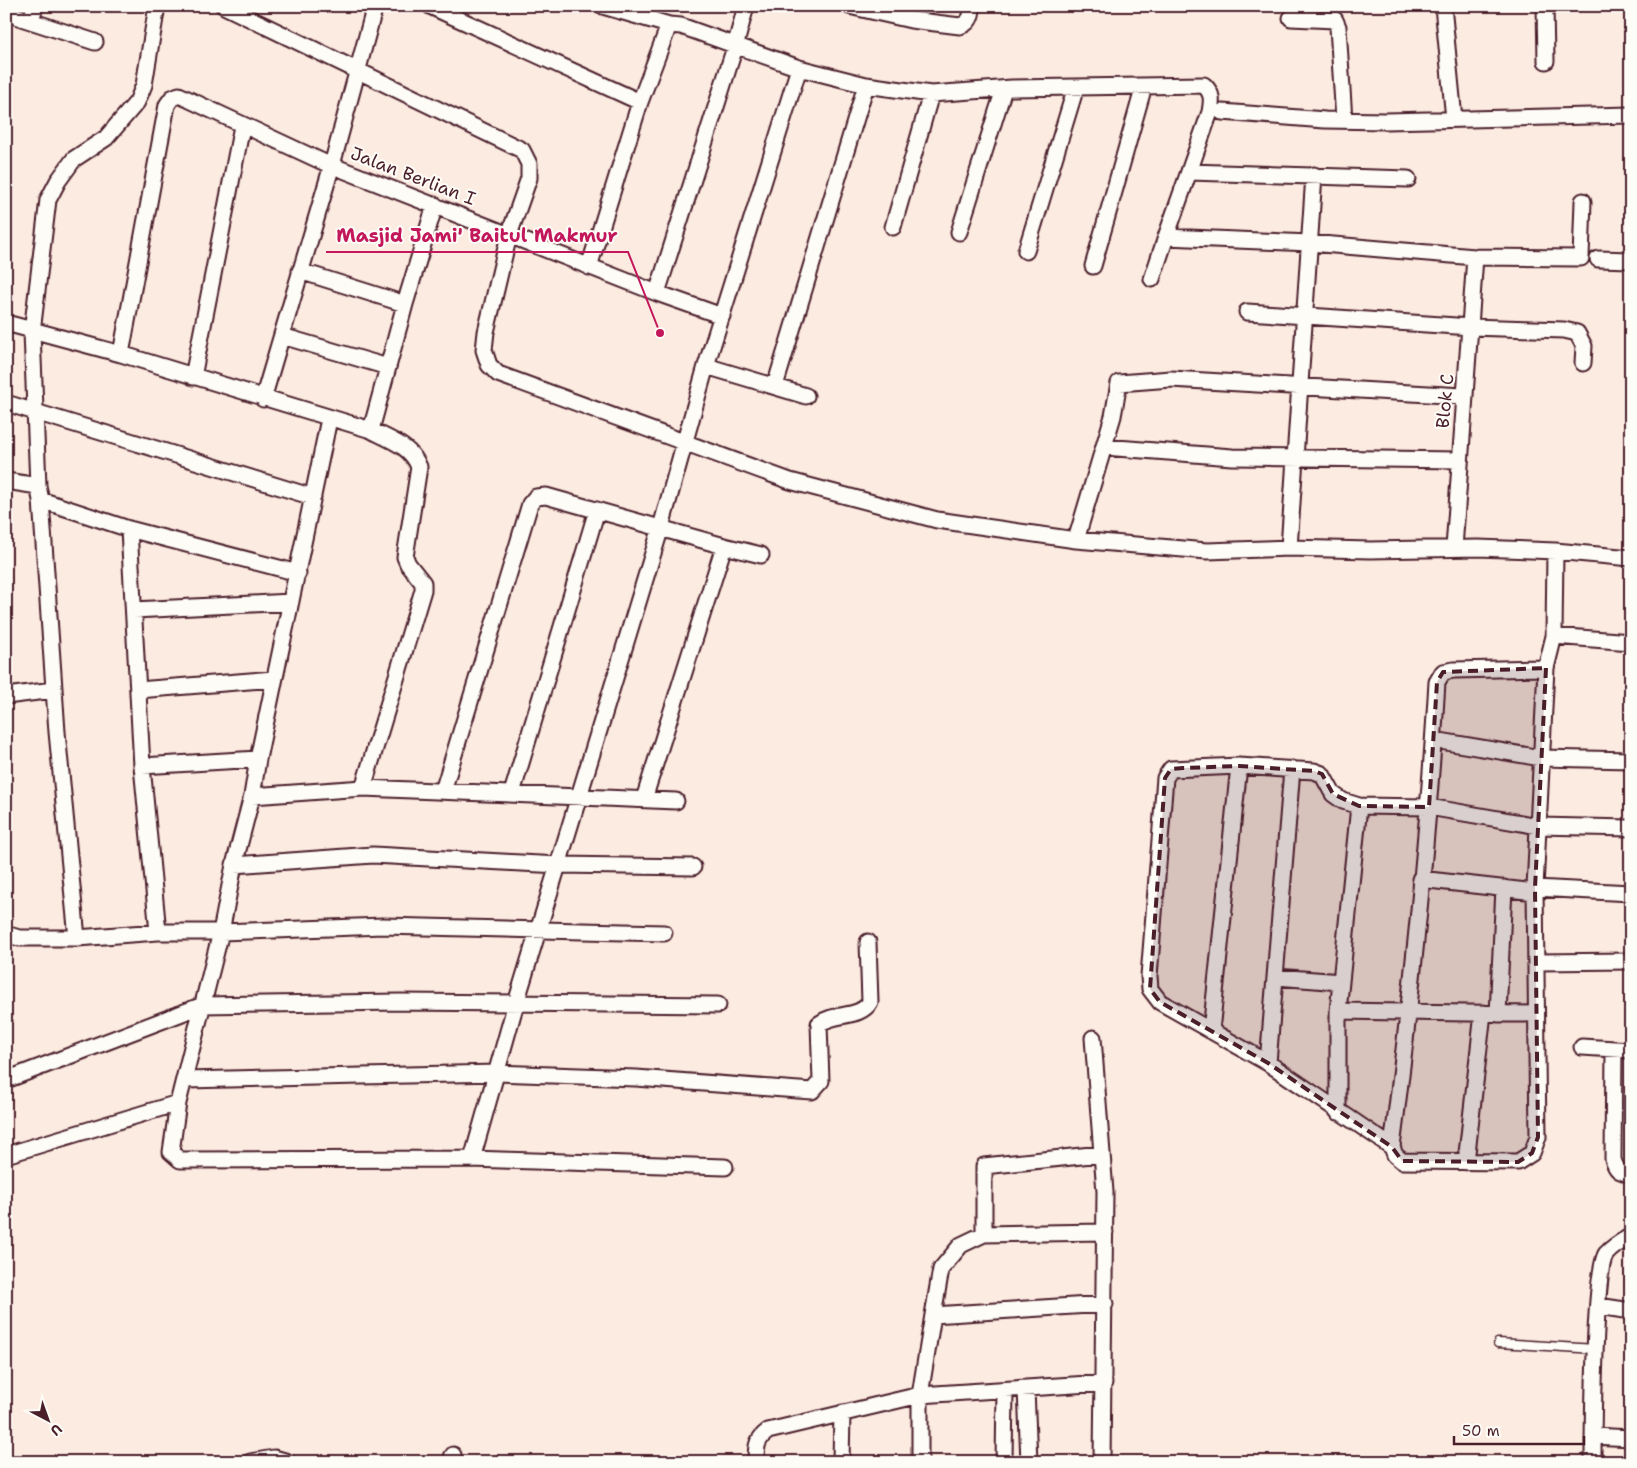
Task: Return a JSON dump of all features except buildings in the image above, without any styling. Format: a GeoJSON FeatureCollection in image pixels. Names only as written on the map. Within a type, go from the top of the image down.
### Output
{"type":"FeatureCollection","features":[{"type":"Feature","properties":{"kind":"street"},"geometry":{"type":"LineString","coordinates":[[77,938],[54,690],[39,493],[32,332],[48,200],[58,181],[74,159],[106,138],[137,102],[144,85],[157,6]]}},
{"type":"Feature","properties":{"kind":"street"},"geometry":{"type":"LineString","coordinates":[[224,6],[522,150],[529,164],[529,178],[509,234],[486,332],[484,350],[489,366],[498,374],[790,481],[937,520],[1076,540],[1208,551],[1289,548],[1370,550],[1454,548],[1556,551],[1631,558]]}},
{"type":"Feature","properties":{"kind":"street"},"geometry":{"type":"LineString","coordinates":[[263,399],[332,165],[375,6]]}},
{"type":"Feature","properties":{"kind":"street"},"geometry":{"type":"LineString","coordinates":[[430,6],[640,102]]}},
{"type":"Feature","properties":{"kind":"street"},"geometry":{"type":"LineString","coordinates":[[603,6],[669,25],[681,26],[799,68],[866,85],[931,94],[1004,89],[1204,85],[1210,90],[1212,98],[1210,112],[1152,279]]}},
{"type":"Feature","properties":{"kind":"street"},"geometry":{"type":"LineString","coordinates":[[656,293],[736,47],[746,6]]}},
{"type":"Feature","properties":{"kind":"street"},"geometry":{"type":"LineString","coordinates":[[849,6],[911,13],[960,26],[969,21],[972,16],[972,6]]}},
{"type":"Feature","properties":{"kind":"street"},"geometry":{"type":"LineString","coordinates":[[1444,6],[1454,119]]}},
{"type":"Feature","properties":{"kind":"street"},"geometry":{"type":"LineString","coordinates":[[1545,6],[1546,61]]}},
{"type":"Feature","properties":{"kind":"street"},"geometry":{"type":"LineString","coordinates":[[6,13],[33,14],[95,42]]}},
{"type":"Feature","properties":{"kind":"street"},"geometry":{"type":"LineString","coordinates":[[1291,18],[1335,20],[1338,27],[1344,120]]}},
{"type":"Feature","properties":{"kind":"street"},"geometry":{"type":"LineString","coordinates":[[589,267],[640,102],[669,25]]}},
{"type":"Feature","properties":{"kind":"street"},"geometry":{"type":"LineString","coordinates":[[472,1159],[498,1073],[516,1003],[661,527],[706,366],[799,68]]}},
{"type":"Feature","properties":{"kind":"street"},"geometry":{"type":"LineString","coordinates":[[775,386],[866,85]]}},
{"type":"Feature","properties":{"kind":"street"},"geometry":{"type":"LineString","coordinates":[[1093,266],[1144,86]]}},
{"type":"Feature","properties":{"kind":"street"},"geometry":{"type":"LineString","coordinates":[[1026,251],[1076,87]]}},
{"type":"Feature","properties":{"kind":"street"},"geometry":{"type":"LineString","coordinates":[[959,232],[1004,89]]}},
{"type":"Feature","properties":{"kind":"street"},"geometry":{"type":"LineString","coordinates":[[893,227],[931,94]]}},
{"type":"Feature","properties":{"kind":"street","name":"Jalan Berlian I"},"geometry":{"type":"LineString","coordinates":[[121,354],[167,105],[172,98],[179,95],[242,126],[332,165],[656,293],[722,316]]}},
{"type":"Feature","properties":{"kind":"street"},"geometry":{"type":"LineString","coordinates":[[1222,112],[1344,120],[1631,115]]}},
{"type":"Feature","properties":{"kind":"street"},"geometry":{"type":"LineString","coordinates":[[193,377],[242,126]]}},
{"type":"Feature","properties":{"kind":"street"},"geometry":{"type":"LineString","coordinates":[[1189,172],[1408,179]]}},
{"type":"Feature","properties":{"kind":"street"},"geometry":{"type":"LineString","coordinates":[[1289,548],[1314,175]]}},
{"type":"Feature","properties":{"kind":"street"},"geometry":{"type":"LineString","coordinates":[[1166,236],[1310,243],[1475,257],[1581,258],[1583,201]]}},
{"type":"Feature","properties":{"kind":"street"},"geometry":{"type":"LineString","coordinates":[[371,430],[405,304],[435,205]]}},
{"type":"Feature","properties":{"kind":"street","name":"Blok C"},"geometry":{"type":"LineString","coordinates":[[1454,548],[1463,396],[1475,257]]}},
{"type":"Feature","properties":{"kind":"street"},"geometry":{"type":"LineString","coordinates":[[1598,258],[1631,260]]}},
{"type":"Feature","properties":{"kind":"street"},"geometry":{"type":"LineString","coordinates":[[300,271],[405,304]]}},
{"type":"Feature","properties":{"kind":"street"},"geometry":{"type":"LineString","coordinates":[[1247,312],[1470,327],[1564,330],[1577,333],[1584,346],[1583,363]]}},
{"type":"Feature","properties":{"kind":"street"},"geometry":{"type":"LineString","coordinates":[[6,323],[32,332],[121,354],[263,399],[371,430],[409,450],[416,458],[419,467],[405,557],[408,564],[423,583],[363,788]]}},
{"type":"Feature","properties":{"kind":"street"},"geometry":{"type":"LineString","coordinates":[[282,336],[388,367]]}},
{"type":"Feature","properties":{"kind":"street"},"geometry":{"type":"LineString","coordinates":[[706,366],[806,396]]}},
{"type":"Feature","properties":{"kind":"street"},"geometry":{"type":"LineString","coordinates":[[1076,540],[1104,447],[1119,383],[1171,379],[1463,396]]}},
{"type":"Feature","properties":{"kind":"street"},"geometry":{"type":"LineString","coordinates":[[6,403],[35,410],[313,496]]}},
{"type":"Feature","properties":{"kind":"street"},"geometry":{"type":"LineString","coordinates":[[329,419],[298,573],[274,679],[252,796],[234,865],[221,932],[178,1103],[171,1152],[180,1160],[472,1159],[725,1167]]}},
{"type":"Feature","properties":{"kind":"street"},"geometry":{"type":"LineString","coordinates":[[1104,447],[1232,458],[1460,460]]}},
{"type":"Feature","properties":{"kind":"street"},"geometry":{"type":"LineString","coordinates":[[6,481],[129,529],[298,573]]}},
{"type":"Feature","properties":{"kind":"street"},"geometry":{"type":"LineString","coordinates":[[443,791],[530,504],[536,497],[546,496],[761,555]]}},
{"type":"Feature","properties":{"kind":"street"},"geometry":{"type":"LineString","coordinates":[[512,793],[597,510]]}},
{"type":"Feature","properties":{"kind":"street"},"geometry":{"type":"LineString","coordinates":[[129,529],[142,766],[158,932]]}},
{"type":"Feature","properties":{"kind":"street"},"geometry":{"type":"LineString","coordinates":[[644,799],[724,546]]}},
{"type":"Feature","properties":{"kind":"street"},"geometry":{"type":"LineString","coordinates":[[1546,668],[1454,670],[1444,672],[1437,682],[1429,807],[1420,879],[1409,1012],[1392,1147],[1395,1155],[1402,1162],[1518,1162],[1532,1153],[1538,1137],[1535,890],[1546,668],[1554,636],[1556,551]]}},
{"type":"Feature","properties":{"kind":"street"},"geometry":{"type":"LineString","coordinates":[[134,610],[291,602]]}},
{"type":"Feature","properties":{"kind":"street"},"geometry":{"type":"LineString","coordinates":[[1554,636],[1631,642]]}},
{"type":"Feature","properties":{"kind":"street"},"geometry":{"type":"LineString","coordinates":[[138,690],[274,679]]}},
{"type":"Feature","properties":{"kind":"street"},"geometry":{"type":"LineString","coordinates":[[6,696],[54,690]]}},
{"type":"Feature","properties":{"kind":"street"},"geometry":{"type":"LineString","coordinates":[[1434,740],[1541,758],[1631,760]]}},
{"type":"Feature","properties":{"kind":"street"},"geometry":{"type":"LineString","coordinates":[[142,766],[258,759]]}},
{"type":"Feature","properties":{"kind":"street"},"geometry":{"type":"LineString","coordinates":[[1392,1147],[1268,1063],[1160,1002],[1150,989],[1149,976],[1165,778],[1171,769],[1239,766],[1314,771],[1322,774],[1333,794],[1343,801],[1359,806],[1429,807],[1538,826],[1631,828]]}},
{"type":"Feature","properties":{"kind":"street"},"geometry":{"type":"LineString","coordinates":[[1211,1031],[1239,766]]}},
{"type":"Feature","properties":{"kind":"street"},"geometry":{"type":"LineString","coordinates":[[1268,1063],[1292,769]]}},
{"type":"Feature","properties":{"kind":"street"},"geometry":{"type":"LineString","coordinates":[[252,796],[363,788],[676,801]]}},
{"type":"Feature","properties":{"kind":"street"},"geometry":{"type":"LineString","coordinates":[[1338,1112],[1338,1011],[1359,806]]}},
{"type":"Feature","properties":{"kind":"street"},"geometry":{"type":"LineString","coordinates":[[234,865],[372,855],[559,865],[692,867]]}},
{"type":"Feature","properties":{"kind":"street"},"geometry":{"type":"LineString","coordinates":[[1420,879],[1504,888],[1631,893]]}},
{"type":"Feature","properties":{"kind":"street"},"geometry":{"type":"LineString","coordinates":[[1498,1014],[1504,888]]}},
{"type":"Feature","properties":{"kind":"street"},"geometry":{"type":"LineString","coordinates":[[6,934],[19,938],[77,938],[158,932],[221,932],[383,926],[539,932],[664,933]]}},
{"type":"Feature","properties":{"kind":"street"},"geometry":{"type":"LineString","coordinates":[[185,1080],[498,1073],[636,1078],[812,1090],[821,1081],[819,1024],[826,1019],[859,1012],[866,1008],[870,1002],[868,942]]}},
{"type":"Feature","properties":{"kind":"street"},"geometry":{"type":"LineString","coordinates":[[1537,962],[1631,961]]}},
{"type":"Feature","properties":{"kind":"street"},"geometry":{"type":"LineString","coordinates":[[1276,977],[1341,982]]}},
{"type":"Feature","properties":{"kind":"street"},"geometry":{"type":"LineString","coordinates":[[6,1080],[203,1005],[400,1002],[718,1005]]}},
{"type":"Feature","properties":{"kind":"street"},"geometry":{"type":"LineString","coordinates":[[1338,1011],[1536,1014]]}},
{"type":"Feature","properties":{"kind":"street"},"geometry":{"type":"LineString","coordinates":[[1466,1162],[1483,1013]]}},
{"type":"Feature","properties":{"kind":"street"},"geometry":{"type":"LineString","coordinates":[[1093,1038],[1105,1232],[1102,1462]]}},
{"type":"Feature","properties":{"kind":"street"},"geometry":{"type":"LineString","coordinates":[[1582,1047],[1631,1050]]}},
{"type":"Feature","properties":{"kind":"street"},"geometry":{"type":"LineString","coordinates":[[1614,1050],[1613,1159],[1615,1168],[1621,1173],[1631,1174]]}},
{"type":"Feature","properties":{"kind":"street"},"geometry":{"type":"LineString","coordinates":[[6,1155],[178,1103]]}},
{"type":"Feature","properties":{"kind":"street"},"geometry":{"type":"LineString","coordinates":[[984,1234],[984,1166],[1101,1154]]}},
{"type":"Feature","properties":{"kind":"street"},"geometry":{"type":"LineString","coordinates":[[920,1462],[920,1394],[941,1269],[961,1245],[984,1234],[1105,1232]]}},
{"type":"Feature","properties":{"kind":"street"},"geometry":{"type":"LineString","coordinates":[[1593,1462],[1596,1349],[1601,1271],[1606,1255],[1619,1243],[1631,1236]]}},
{"type":"Feature","properties":{"kind":"street"},"geometry":{"type":"LineString","coordinates":[[933,1315],[1105,1304]]}},
{"type":"Feature","properties":{"kind":"street"},"geometry":{"type":"LineString","coordinates":[[1598,1306],[1631,1311]]}},
{"type":"Feature","properties":{"kind":"street"},"geometry":{"type":"LineString","coordinates":[[756,1462],[756,1445],[768,1431],[920,1394],[1104,1383]]}},
{"type":"Feature","properties":{"kind":"street"},"geometry":{"type":"LineString","coordinates":[[1026,1388],[1029,1462]]}},
{"type":"Feature","properties":{"kind":"street"},"geometry":{"type":"LineString","coordinates":[[1004,1462],[1005,1390]]}},
{"type":"Feature","properties":{"kind":"street"},"geometry":{"type":"LineString","coordinates":[[841,1462],[842,1413]]}},
{"type":"Feature","properties":{"kind":"street"},"geometry":{"type":"LineString","coordinates":[[1593,1436],[1631,1438]]}},
{"type":"Feature","properties":{"kind":"street"},"geometry":{"type":"LineString","coordinates":[[250,1462],[274,1458],[288,1462]]}},
{"type":"Feature","properties":{"kind":"lane"},"geometry":{"type":"LineString","coordinates":[[1498,1343],[1596,1349]]}},
{"type":"Feature","properties":{"kind":"highlighted area"},"geometry":{"type":"Polygon","coordinates":[[[1546,668],[1535,888],[1538,1137],[1532,1153],[1518,1162],[1402,1161],[1392,1147],[1268,1063],[1160,1002],[1150,989],[1165,778],[1171,769],[1183,768],[1239,766],[1314,771],[1322,774],[1333,794],[1359,806],[1429,807],[1437,682],[1443,672],[1546,668]]]}},
{"type":"Feature","properties":{"kind":"place","name":"Masjid Jami' Baitul Makmur"},"geometry":{"type":"Point","coordinates":[660,333]}}]}
